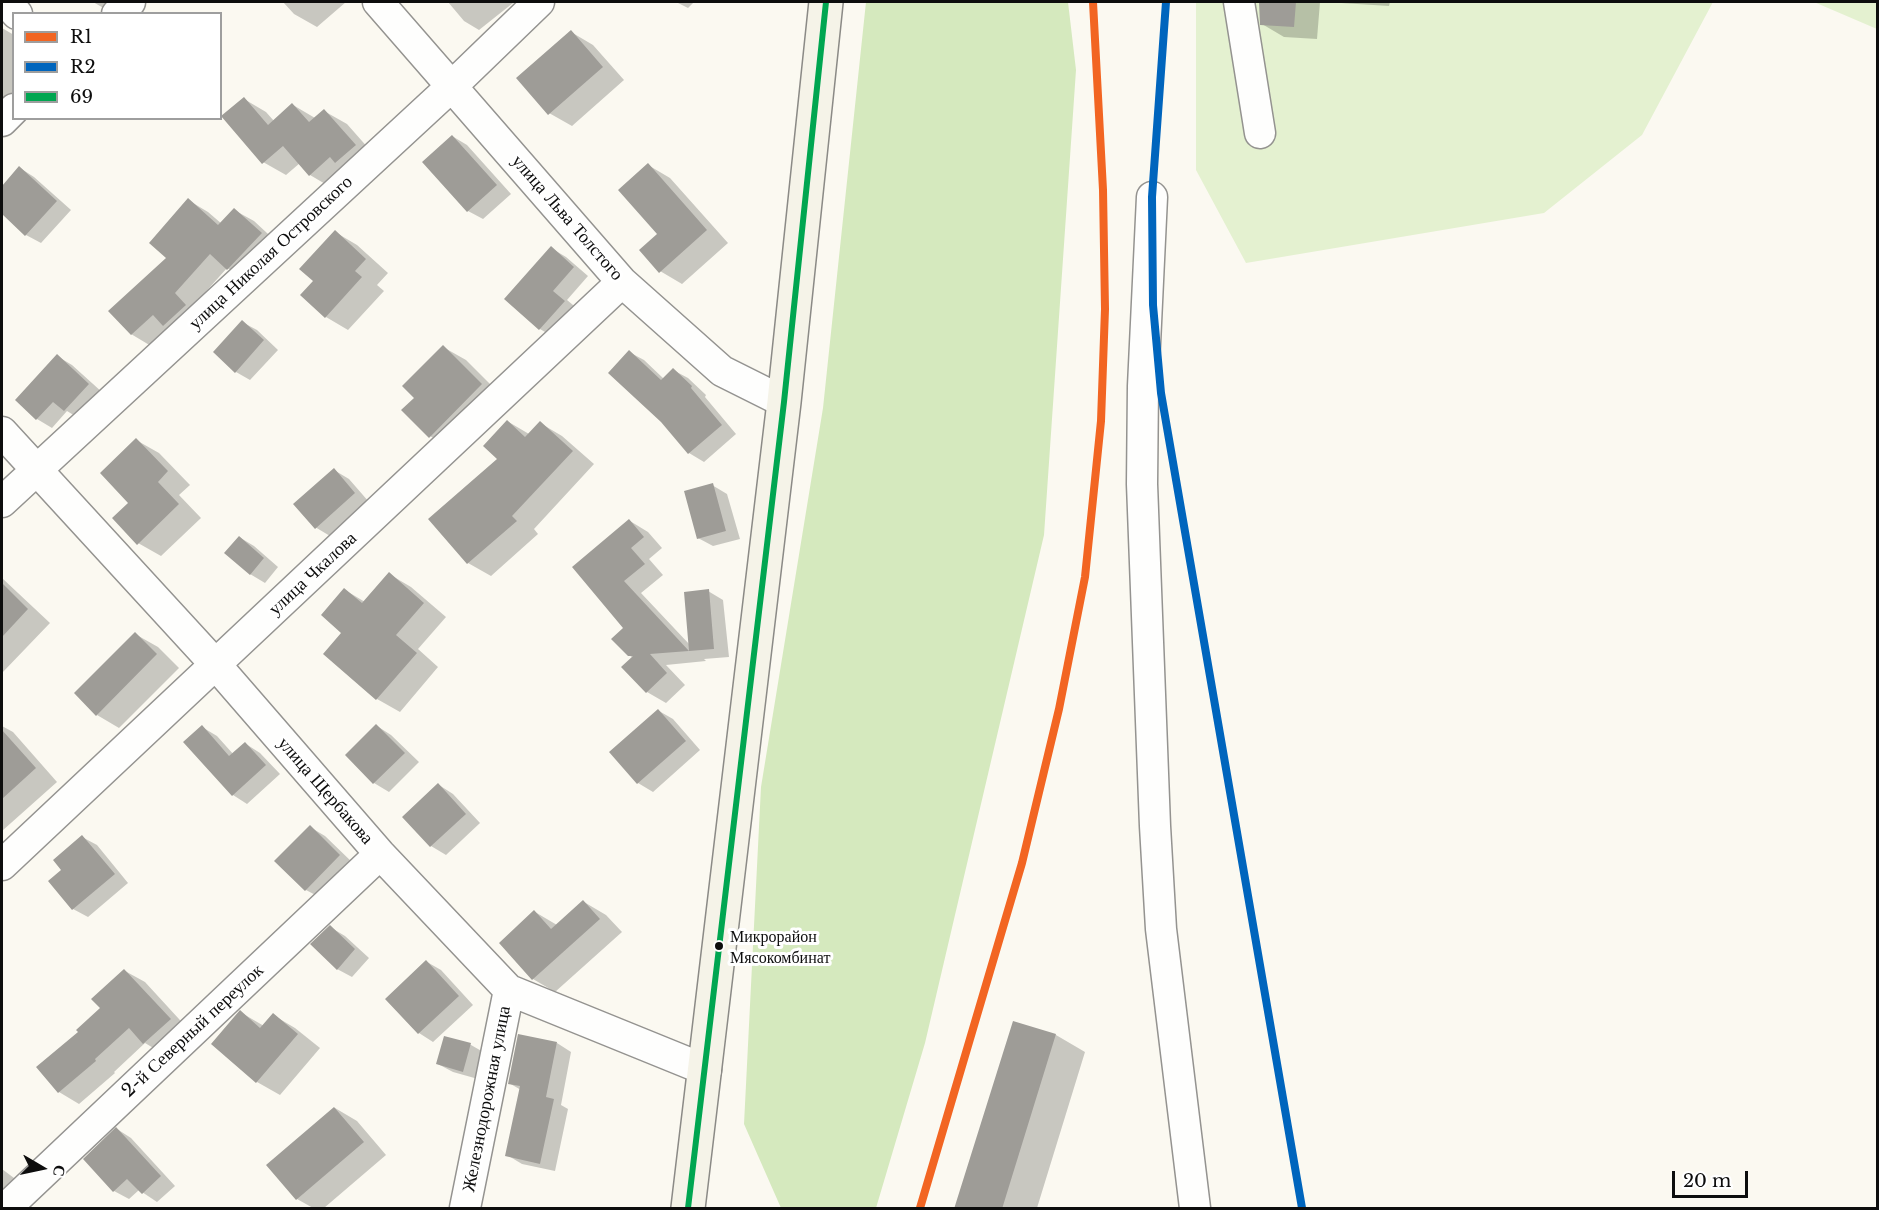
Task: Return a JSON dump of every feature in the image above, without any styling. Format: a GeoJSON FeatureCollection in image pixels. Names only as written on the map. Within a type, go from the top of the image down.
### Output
{"type":"FeatureCollection","features":[{"type":"Feature","properties":{"kind":"main road"},"geometry":{"type":"LineString","coordinates":[[688,1209],[784,402],[826,2]]}},
{"type":"Feature","properties":{"kind":"street","name":"улица Льва Толстого"},"geometry":{"type":"LineString","coordinates":[[378,2],[622,282],[722,371],[784,402]]}},
{"type":"Feature","properties":{"kind":"street","name":"улица Николая Островского"},"geometry":{"type":"LineString","coordinates":[[2,502],[452,86],[538,2]]}},
{"type":"Feature","properties":{"kind":"street"},"geometry":{"type":"LineString","coordinates":[[1239,2],[1260,133]]}},
{"type":"Feature","properties":{"kind":"street"},"geometry":{"type":"LineString","coordinates":[[1152,197],[1142,484],[1155,826],[1161,929],[1195,1209]]}},
{"type":"Feature","properties":{"kind":"street","name":"улица Чкалова"},"geometry":{"type":"LineString","coordinates":[[2,865],[622,282]]}},
{"type":"Feature","properties":{"kind":"street","name":"улица Щербакова"},"geometry":{"type":"LineString","coordinates":[[2,432],[216,665],[380,854],[508,990],[706,1070]]}},
{"type":"Feature","properties":{"kind":"street","name":"2-й Северный переулок"},"geometry":{"type":"LineString","coordinates":[[6,1209],[380,854]]}},
{"type":"Feature","properties":{"kind":"street","name":"Железнодорожная улица"},"geometry":{"type":"LineString","coordinates":[[465,1209],[508,990]]}},
{"type":"Feature","properties":{"kind":"green space"},"geometry":{"type":"Polygon","coordinates":[[[866,2],[1068,2],[1076,70],[1044,535],[925,1043],[876,1208],[781,1208],[744,1124],[761,787],[823,408],[866,2]]]}},
{"type":"Feature","properties":{"kind":"green space"},"geometry":{"type":"Polygon","coordinates":[[[1196,2],[1713,2],[1642,135],[1544,213],[1246,263],[1196,170],[1196,2]]]}},
{"type":"Feature","properties":{"kind":"green space"},"geometry":{"type":"Polygon","coordinates":[[[1814,2],[1877,2],[1877,29],[1814,2]]]}},
{"type":"Feature","properties":{"kind":"building"},"geometry":{"type":"Polygon","coordinates":[[[1259,2],[1296,2],[1294,27],[1260,25],[1259,2]]]}},
{"type":"Feature","properties":{"kind":"building"},"geometry":{"type":"Polygon","coordinates":[[[571,30],[603,67],[548,115],[516,78],[571,30]]]}},
{"type":"Feature","properties":{"kind":"building"},"geometry":{"type":"Polygon","coordinates":[[[244,97],[268,125],[292,103],[309,122],[324,109],[356,145],[335,163],[330,157],[309,176],[283,146],[262,164],[222,115],[244,97]]]}},
{"type":"Feature","properties":{"kind":"building"},"geometry":{"type":"Polygon","coordinates":[[[452,135],[497,185],[467,212],[422,162],[452,135]]]}},
{"type":"Feature","properties":{"kind":"building"},"geometry":{"type":"Polygon","coordinates":[[[648,163],[707,230],[659,273],[639,250],[657,234],[618,190],[648,163]]]}},
{"type":"Feature","properties":{"kind":"building"},"geometry":{"type":"Polygon","coordinates":[[[19,166],[57,201],[25,236],[2,214],[2,186],[19,166]]]}},
{"type":"Feature","properties":{"kind":"building"},"geometry":{"type":"Polygon","coordinates":[[[188,198],[218,225],[234,208],[262,233],[227,270],[210,254],[175,293],[186,305],[163,326],[153,315],[131,335],[108,311],[166,258],[149,243],[188,198]]]}},
{"type":"Feature","properties":{"kind":"building"},"geometry":{"type":"Polygon","coordinates":[[[335,230],[366,259],[355,271],[362,277],[325,318],[300,295],[313,281],[299,269],[335,230]]]}},
{"type":"Feature","properties":{"kind":"building"},"geometry":{"type":"Polygon","coordinates":[[[551,246],[574,267],[553,291],[565,301],[539,330],[504,299],[551,246]]]}},
{"type":"Feature","properties":{"kind":"building"},"geometry":{"type":"Polygon","coordinates":[[[242,320],[264,340],[235,373],[213,352],[242,320]]]}},
{"type":"Feature","properties":{"kind":"building"},"geometry":{"type":"Polygon","coordinates":[[[443,345],[482,384],[429,438],[401,410],[414,398],[402,386],[443,345]]]}},
{"type":"Feature","properties":{"kind":"building"},"geometry":{"type":"Polygon","coordinates":[[[629,350],[661,380],[673,368],[692,386],[691,388],[722,425],[688,454],[661,422],[608,373],[629,350]]]}},
{"type":"Feature","properties":{"kind":"building"},"geometry":{"type":"Polygon","coordinates":[[[57,354],[89,384],[64,411],[53,402],[36,420],[15,400],[57,354]]]}},
{"type":"Feature","properties":{"kind":"building"},"geometry":{"type":"Polygon","coordinates":[[[507,420],[525,437],[540,421],[573,451],[512,516],[517,521],[467,564],[428,519],[497,459],[483,446],[507,420]]]}},
{"type":"Feature","properties":{"kind":"building"},"geometry":{"type":"Polygon","coordinates":[[[136,438],[168,471],[158,482],[179,504],[137,545],[112,518],[128,503],[100,473],[136,438]]]}},
{"type":"Feature","properties":{"kind":"building"},"geometry":{"type":"Polygon","coordinates":[[[334,468],[355,493],[315,529],[293,504],[334,468]]]}},
{"type":"Feature","properties":{"kind":"building"},"geometry":{"type":"Polygon","coordinates":[[[713,483],[726,531],[697,539],[684,491],[713,483]]]}},
{"type":"Feature","properties":{"kind":"building"},"geometry":{"type":"Polygon","coordinates":[[[629,519],[644,537],[631,548],[645,564],[624,581],[689,651],[650,654],[667,673],[646,693],[621,667],[633,656],[628,656],[611,639],[623,628],[572,567],[629,519]]]}},
{"type":"Feature","properties":{"kind":"building"},"geometry":{"type":"Polygon","coordinates":[[[239,536],[264,558],[250,575],[224,553],[239,536]]]}},
{"type":"Feature","properties":{"kind":"building"},"geometry":{"type":"Polygon","coordinates":[[[389,572],[424,603],[396,635],[417,653],[376,700],[323,654],[341,633],[321,615],[344,588],[362,603],[389,572]]]}},
{"type":"Feature","properties":{"kind":"building"},"geometry":{"type":"Polygon","coordinates":[[[2,583],[28,609],[2,637],[2,583]]]}},
{"type":"Feature","properties":{"kind":"building"},"geometry":{"type":"Polygon","coordinates":[[[709,589],[714,649],[689,651],[684,592],[709,589]]]}},
{"type":"Feature","properties":{"kind":"building"},"geometry":{"type":"Polygon","coordinates":[[[135,632],[157,654],[96,716],[74,693],[135,632]]]}},
{"type":"Feature","properties":{"kind":"building"},"geometry":{"type":"Polygon","coordinates":[[[658,709],[686,741],[637,784],[609,752],[658,709]]]}},
{"type":"Feature","properties":{"kind":"building"},"geometry":{"type":"Polygon","coordinates":[[[376,724],[405,753],[373,784],[345,755],[376,724]]]}},
{"type":"Feature","properties":{"kind":"building"},"geometry":{"type":"Polygon","coordinates":[[[202,725],[229,756],[245,742],[266,765],[232,796],[183,742],[202,725]]]}},
{"type":"Feature","properties":{"kind":"building"},"geometry":{"type":"Polygon","coordinates":[[[2,730],[36,768],[2,799],[2,730]]]}},
{"type":"Feature","properties":{"kind":"building"},"geometry":{"type":"Polygon","coordinates":[[[438,783],[466,814],[430,847],[402,817],[438,783]]]}},
{"type":"Feature","properties":{"kind":"building"},"geometry":{"type":"Polygon","coordinates":[[[310,825],[340,855],[305,891],[274,861],[310,825]]]}},
{"type":"Feature","properties":{"kind":"building"},"geometry":{"type":"Polygon","coordinates":[[[82,835],[115,874],[72,910],[48,881],[61,870],[53,860],[82,835]]]}},
{"type":"Feature","properties":{"kind":"building"},"geometry":{"type":"Polygon","coordinates":[[[583,900],[600,919],[532,980],[499,943],[534,910],[551,929],[583,900]]]}},
{"type":"Feature","properties":{"kind":"building"},"geometry":{"type":"Polygon","coordinates":[[[330,925],[355,949],[337,970],[310,944],[330,925]]]}},
{"type":"Feature","properties":{"kind":"building"},"geometry":{"type":"Polygon","coordinates":[[[426,960],[459,996],[418,1034],[385,999],[426,960]]]}},
{"type":"Feature","properties":{"kind":"building"},"geometry":{"type":"Polygon","coordinates":[[[124,969],[171,1019],[143,1044],[129,1028],[95,1059],[96,1061],[58,1093],[36,1067],[78,1032],[76,1030],[100,1008],[91,999],[124,969]]]}},
{"type":"Feature","properties":{"kind":"building"},"geometry":{"type":"Polygon","coordinates":[[[240,1010],[260,1028],[273,1013],[298,1034],[256,1083],[211,1044],[240,1010]]]}},
{"type":"Feature","properties":{"kind":"building"},"geometry":{"type":"Polygon","coordinates":[[[1013,1021],[1056,1034],[1002,1209],[954,1209],[1013,1021]]]}},
{"type":"Feature","properties":{"kind":"building"},"geometry":{"type":"Polygon","coordinates":[[[518,1034],[557,1042],[546,1097],[554,1099],[540,1164],[505,1156],[520,1086],[508,1084],[518,1034]]]}},
{"type":"Feature","properties":{"kind":"building"},"geometry":{"type":"Polygon","coordinates":[[[444,1036],[471,1043],[463,1072],[436,1064],[444,1036]]]}},
{"type":"Feature","properties":{"kind":"building"},"geometry":{"type":"Polygon","coordinates":[[[334,1107],[364,1142],[296,1200],[266,1165],[334,1107]]]}},
{"type":"Feature","properties":{"kind":"building"},"geometry":{"type":"Polygon","coordinates":[[[116,1127],[161,1176],[142,1194],[127,1179],[113,1192],[83,1159],[116,1127]]]}},
{"type":"Feature","properties":{"kind":"railway"},"geometry":{"type":"LineString","coordinates":[[1166,2],[1152,197],[1153,305],[1161,393],[1302,1208]]}},
{"type":"Feature","properties":{"kind":"transit line","name":"69"},"geometry":{"type":"LineString","coordinates":[[688,1208],[784,402],[826,2]]}},
{"type":"Feature","properties":{"kind":"transit line","name":"R1"},"geometry":{"type":"LineString","coordinates":[[920,1208],[1022,863],[1059,709],[1085,577],[1101,421],[1105,309],[1103,190],[1093,2]]}},
{"type":"Feature","properties":{"kind":"transit line","name":"R2"},"geometry":{"type":"LineString","coordinates":[[1166,2],[1152,197],[1153,305],[1161,393],[1302,1208]]}},
{"type":"Feature","properties":{"kind":"place","name":"Микрорайон Мясокомбинат"},"geometry":{"type":"Point","coordinates":[719,946]}}]}
